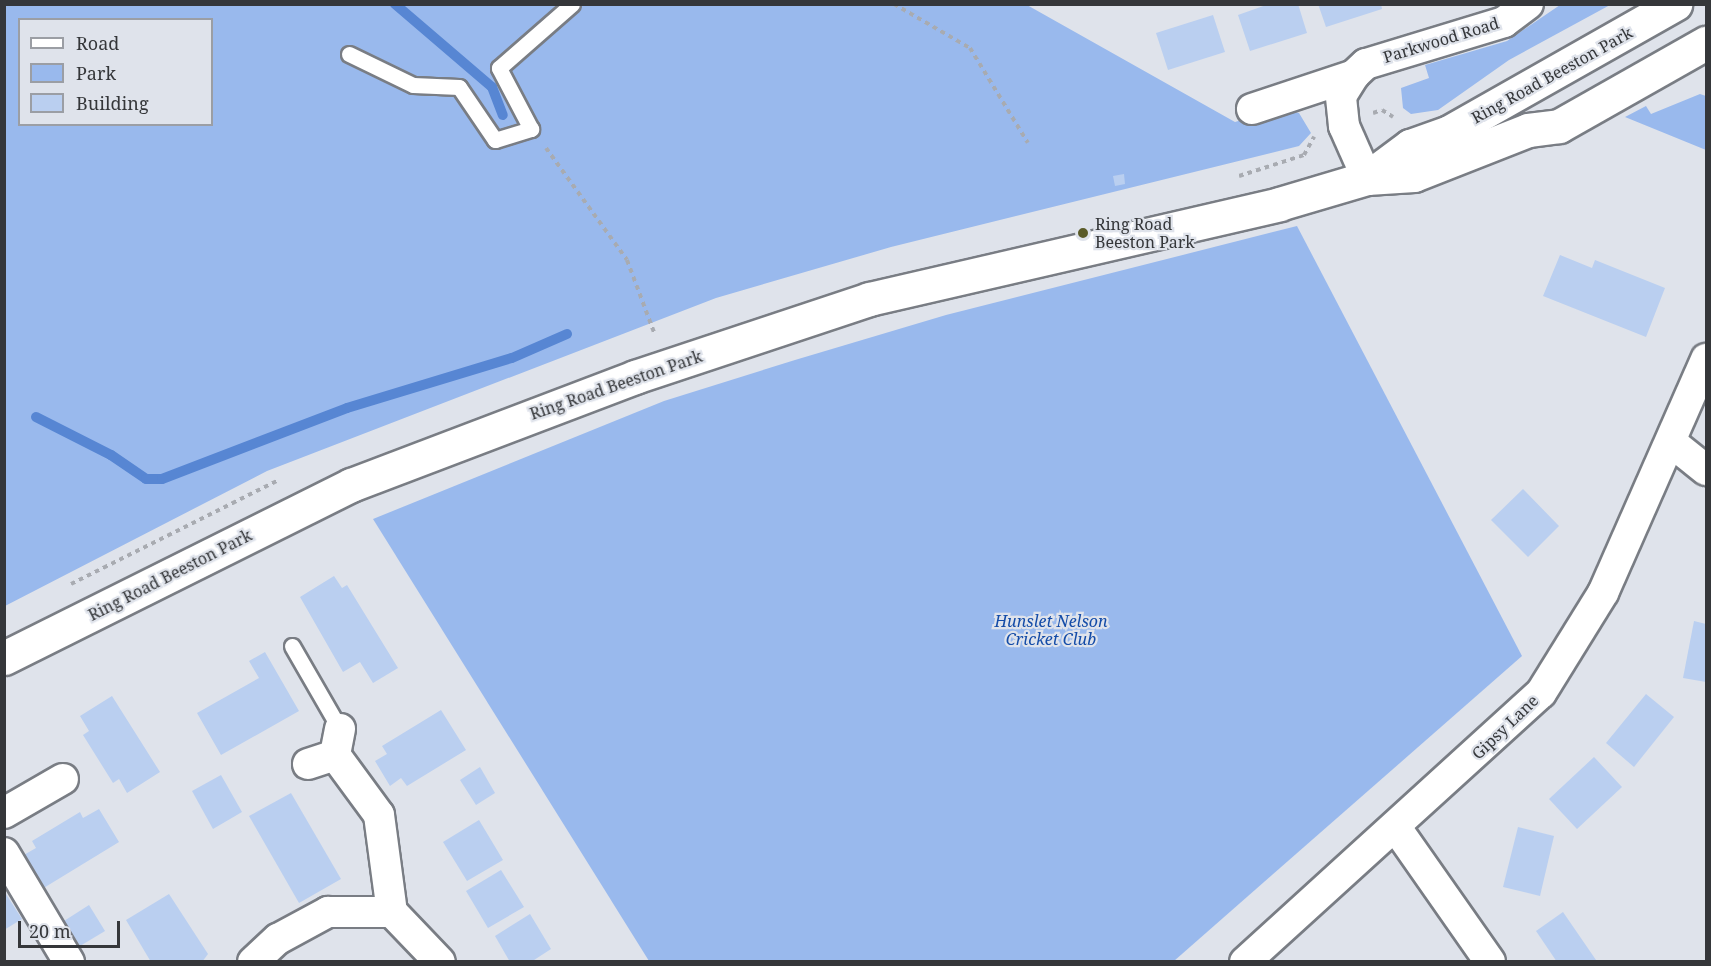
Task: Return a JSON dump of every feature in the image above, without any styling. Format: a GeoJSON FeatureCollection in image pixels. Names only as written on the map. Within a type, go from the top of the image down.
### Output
{"type":"FeatureCollection","features":[{"type":"Feature","properties":{"kind":"street","name":"Parkwood Road"},"geometry":{"type":"LineString","coordinates":[[1252,109],[1354,75],[1366,64],[1504,22],[1528,4]]}},
{"type":"Feature","properties":{"kind":"street","name":"Ring Road Beeston Park"},"geometry":{"type":"LineString","coordinates":[[1367,178],[1410,146],[1449,132],[1675,4]]}},
{"type":"Feature","properties":{"kind":"street","name":"Ring Road Beeston Park"},"geometry":{"type":"LineString","coordinates":[[4,658],[351,484],[666,366],[869,299],[1279,204],[1367,178],[1414,175],[1528,130],[1559,126],[1707,43]]}},
{"type":"Feature","properties":{"kind":"street"},"geometry":{"type":"LineString","coordinates":[[1354,75],[1341,96],[1344,126],[1367,178]]}},
{"type":"Feature","properties":{"kind":"street","name":"Gipsy Lane"},"geometry":{"type":"LineString","coordinates":[[1245,962],[1397,829],[1541,693],[1603,592],[1707,359]]}},
{"type":"Feature","properties":{"kind":"street"},"geometry":{"type":"LineString","coordinates":[[1671,442],[1707,470]]}},
{"type":"Feature","properties":{"kind":"street"},"geometry":{"type":"LineString","coordinates":[[328,750],[380,815],[392,912],[440,962]]}},
{"type":"Feature","properties":{"kind":"street"},"geometry":{"type":"LineString","coordinates":[[4,813],[63,779]]}},
{"type":"Feature","properties":{"kind":"street"},"geometry":{"type":"LineString","coordinates":[[1397,829],[1490,962]]}},
{"type":"Feature","properties":{"kind":"street"},"geometry":{"type":"LineString","coordinates":[[4,853],[69,962]]}},
{"type":"Feature","properties":{"kind":"street"},"geometry":{"type":"LineString","coordinates":[[253,962],[278,939],[328,912],[392,912]]}},
{"type":"Feature","properties":{"kind":"lane"},"geometry":{"type":"LineString","coordinates":[[349,54],[413,85],[459,87],[495,140],[531,129],[499,68],[572,4]]}},
{"type":"Feature","properties":{"kind":"lane"},"geometry":{"type":"LineString","coordinates":[[292,646],[328,750]]}},
{"type":"Feature","properties":{"kind":"path"},"geometry":{"type":"LineString","coordinates":[[894,4],[970,48],[1028,143]]}},
{"type":"Feature","properties":{"kind":"path"},"geometry":{"type":"LineString","coordinates":[[531,129],[627,260],[666,366]]}},
{"type":"Feature","properties":{"kind":"green space"},"geometry":{"type":"Polygon","coordinates":[[[5,5],[1027,5],[1235,122],[1281,108],[1299,113],[1311,133],[1299,146],[891,247],[716,298],[267,471],[5,606],[5,5]]]}},
{"type":"Feature","properties":{"kind":"green space"},"geometry":{"type":"Polygon","coordinates":[[[1560,5],[1610,5],[1509,60],[1438,110],[1411,114],[1403,108],[1401,88],[1429,78],[1425,65],[1507,41],[1560,5]]]}},
{"type":"Feature","properties":{"kind":"green space"},"geometry":{"type":"Polygon","coordinates":[[[1700,94],[1706,96],[1706,150],[1625,117],[1646,106],[1651,114],[1700,94]]]}},
{"type":"Feature","properties":{"kind":"green space","name":"Hunslet Nelson Cricket Club"},"geometry":{"type":"Polygon","coordinates":[[[1297,226],[1522,656],[1174,961],[649,961],[373,519],[664,401],[946,315],[1297,226]]]}},
{"type":"Feature","properties":{"kind":"building"},"geometry":{"type":"Polygon","coordinates":[[[1269,4],[1298,4],[1307,33],[1250,51],[1238,15],[1269,4]]]}},
{"type":"Feature","properties":{"kind":"building"},"geometry":{"type":"Polygon","coordinates":[[[1318,4],[1381,4],[1382,9],[1326,27],[1318,4]]]}},
{"type":"Feature","properties":{"kind":"building"},"geometry":{"type":"Polygon","coordinates":[[[1213,15],[1225,52],[1168,70],[1156,33],[1213,15]]]}},
{"type":"Feature","properties":{"kind":"building"},"geometry":{"type":"Polygon","coordinates":[[[1124,174],[1125,184],[1115,186],[1113,176],[1124,174]]]}},
{"type":"Feature","properties":{"kind":"building"},"geometry":{"type":"Polygon","coordinates":[[[1560,255],[1592,268],[1595,260],[1665,288],[1646,337],[1543,296],[1560,255]]]}},
{"type":"Feature","properties":{"kind":"building"},"geometry":{"type":"Polygon","coordinates":[[[1523,489],[1559,526],[1528,557],[1491,520],[1523,489]]]}},
{"type":"Feature","properties":{"kind":"building"},"geometry":{"type":"Polygon","coordinates":[[[334,576],[342,588],[347,585],[398,668],[373,683],[360,662],[343,672],[300,597],[334,576]]]}},
{"type":"Feature","properties":{"kind":"building"},"geometry":{"type":"Polygon","coordinates":[[[1694,621],[1706,624],[1706,682],[1683,678],[1694,621]]]}},
{"type":"Feature","properties":{"kind":"building"},"geometry":{"type":"Polygon","coordinates":[[[265,652],[299,711],[221,755],[197,713],[259,678],[249,661],[265,652]]]}},
{"type":"Feature","properties":{"kind":"building"},"geometry":{"type":"Polygon","coordinates":[[[1646,694],[1674,717],[1634,767],[1606,743],[1646,694]]]}},
{"type":"Feature","properties":{"kind":"building"},"geometry":{"type":"Polygon","coordinates":[[[112,696],[160,772],[127,793],[119,779],[113,783],[83,735],[89,731],[80,716],[112,696]]]}},
{"type":"Feature","properties":{"kind":"building"},"geometry":{"type":"Polygon","coordinates":[[[441,710],[466,750],[407,786],[401,778],[390,786],[375,761],[387,754],[382,746],[441,710]]]}},
{"type":"Feature","properties":{"kind":"building"},"geometry":{"type":"Polygon","coordinates":[[[1594,757],[1622,787],[1577,829],[1549,799],[1594,757]]]}},
{"type":"Feature","properties":{"kind":"building"},"geometry":{"type":"Polygon","coordinates":[[[480,767],[495,793],[476,805],[460,780],[480,767]]]}},
{"type":"Feature","properties":{"kind":"building"},"geometry":{"type":"Polygon","coordinates":[[[221,775],[242,812],[213,829],[192,791],[221,775]]]}},
{"type":"Feature","properties":{"kind":"building"},"geometry":{"type":"Polygon","coordinates":[[[291,793],[341,879],[299,903],[249,816],[291,793]]]}},
{"type":"Feature","properties":{"kind":"building"},"geometry":{"type":"Polygon","coordinates":[[[99,809],[119,842],[42,889],[22,856],[36,848],[32,841],[80,812],[83,818],[99,809]]]}},
{"type":"Feature","properties":{"kind":"building"},"geometry":{"type":"Polygon","coordinates":[[[479,820],[503,860],[467,881],[443,842],[479,820]]]}},
{"type":"Feature","properties":{"kind":"building"},"geometry":{"type":"Polygon","coordinates":[[[1518,827],[1554,836],[1540,896],[1503,887],[1518,827]]]}},
{"type":"Feature","properties":{"kind":"building"},"geometry":{"type":"Polygon","coordinates":[[[501,870],[524,907],[488,928],[466,891],[501,870]]]}},
{"type":"Feature","properties":{"kind":"building"},"geometry":{"type":"Polygon","coordinates":[[[4,891],[22,919],[4,930],[4,891]]]}},
{"type":"Feature","properties":{"kind":"building"},"geometry":{"type":"Polygon","coordinates":[[[169,894],[208,954],[202,962],[151,962],[126,920],[169,894]]]}},
{"type":"Feature","properties":{"kind":"building"},"geometry":{"type":"Polygon","coordinates":[[[89,905],[105,931],[80,946],[64,921],[89,905]]]}},
{"type":"Feature","properties":{"kind":"building"},"geometry":{"type":"Polygon","coordinates":[[[1563,912],[1596,960],[1593,962],[1557,962],[1536,931],[1563,912]]]}},
{"type":"Feature","properties":{"kind":"building"},"geometry":{"type":"Polygon","coordinates":[[[530,914],[551,949],[531,962],[510,962],[495,936],[530,914]]]}},
{"type":"Feature","properties":{"kind":"waterway"},"geometry":{"type":"LineString","coordinates":[[395,4],[492,87],[503,115]]}},
{"type":"Feature","properties":{"kind":"waterway"},"geometry":{"type":"LineString","coordinates":[[36,417],[111,455],[146,479],[162,479],[347,408],[512,358],[567,334]]}},
{"type":"Feature","properties":{"kind":"place","name":"Ring Road Beeston Park"},"geometry":{"type":"Point","coordinates":[1083,233]}}]}
